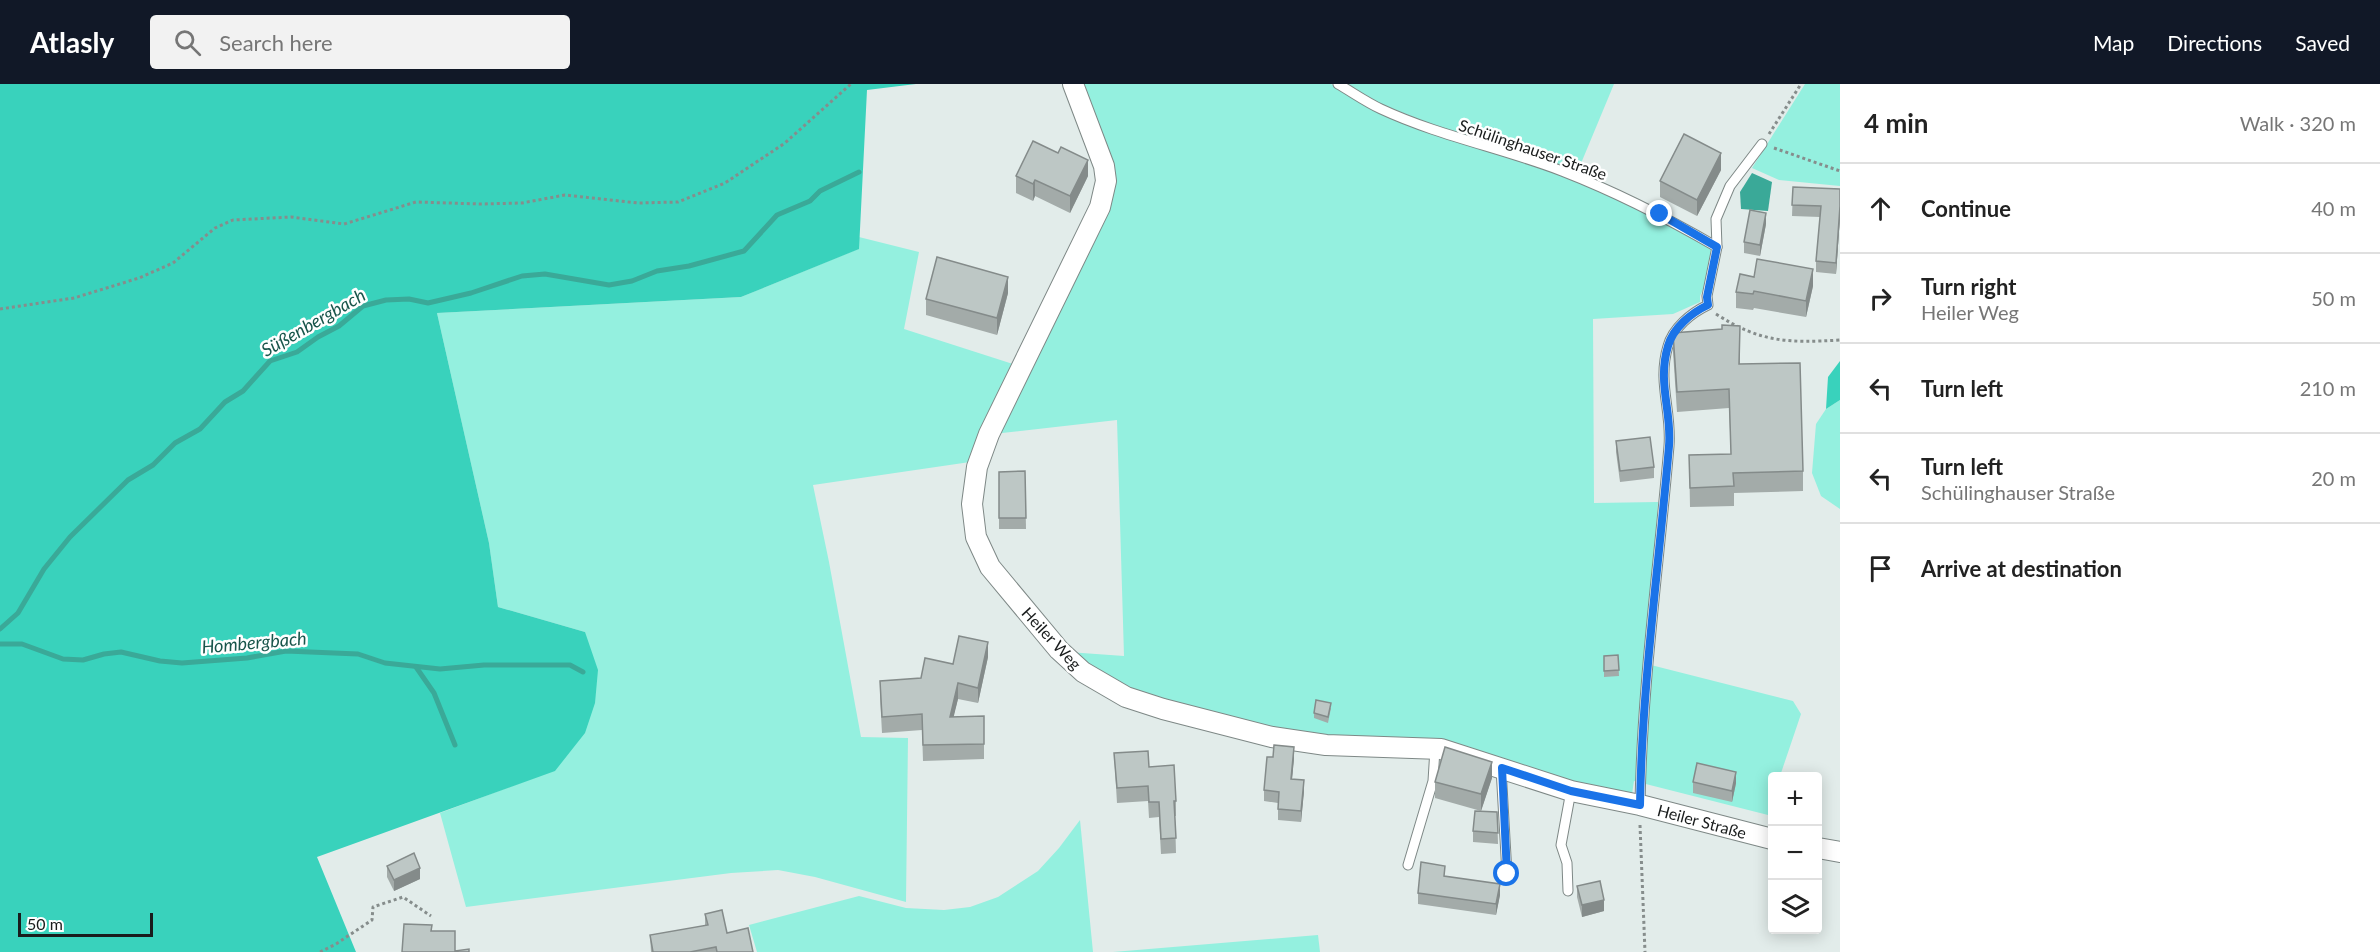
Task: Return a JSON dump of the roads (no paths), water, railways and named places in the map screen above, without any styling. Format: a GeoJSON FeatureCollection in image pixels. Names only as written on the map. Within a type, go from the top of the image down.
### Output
{"type":"FeatureCollection","features":[{"type":"Feature","properties":{"kind":"street","name":"Heiler Weg"},"geometry":{"type":"LineString","coordinates":[[1073,84],[1104,166],[1106,181],[1100,207],[989,434],[977,467],[972,504],[976,537],[990,567],[1059,650],[1083,672],[1126,698],[1272,736],[1326,745],[1441,749],[1571,791],[1635,804]]}},
{"type":"Feature","properties":{"kind":"street","name":"Heiler Straße"},"geometry":{"type":"LineString","coordinates":[[1635,804],[1768,838]]}},
{"type":"Feature","properties":{"kind":"street"},"geometry":{"type":"LineString","coordinates":[[1822,849],[1840,852]]}},
{"type":"Feature","properties":{"kind":"lane","name":"Schülinghauser Straße"},"geometry":{"type":"LineString","coordinates":[[1338,84],[1380,108],[1439,132],[1561,170],[1660,214],[1717,247]]}},
{"type":"Feature","properties":{"kind":"lane"},"geometry":{"type":"LineString","coordinates":[[1635,804],[1670,441],[1662,379],[1668,344],[1682,323],[1696,310],[1708,305],[1707,297],[1717,247],[1716,219],[1730,186],[1762,144]]}},
{"type":"Feature","properties":{"kind":"lane"},"geometry":{"type":"LineString","coordinates":[[1408,865],[1433,781],[1435,749]]}},
{"type":"Feature","properties":{"kind":"lane"},"geometry":{"type":"LineString","coordinates":[[1502,768],[1507,874]]}},
{"type":"Feature","properties":{"kind":"lane"},"geometry":{"type":"LineString","coordinates":[[1568,891],[1567,862],[1561,844],[1571,791]]}},
{"type":"Feature","properties":{"kind":"waterway","name":"Süßenbergbach"},"geometry":{"type":"LineString","coordinates":[[0,629],[18,613],[44,569],[70,537],[128,480],[153,465],[175,443],[200,429],[225,402],[243,391],[270,361],[297,352],[339,326],[363,306],[386,300],[409,299],[428,303],[471,293],[522,276],[545,274],[609,285],[632,281],[657,271],[689,266],[744,251],[777,215],[810,201],[820,191],[859,172]]}},
{"type":"Feature","properties":{"kind":"waterway","name":"Hombergbach"},"geometry":{"type":"LineString","coordinates":[[0,644],[22,644],[63,659],[83,660],[121,652],[160,661],[182,663],[247,658],[286,651],[358,654],[385,663],[440,669],[484,665],[570,665],[583,672]]}},
{"type":"Feature","properties":{"kind":"waterway"},"geometry":{"type":"LineString","coordinates":[[416,667],[434,693],[455,745]]}}]}
